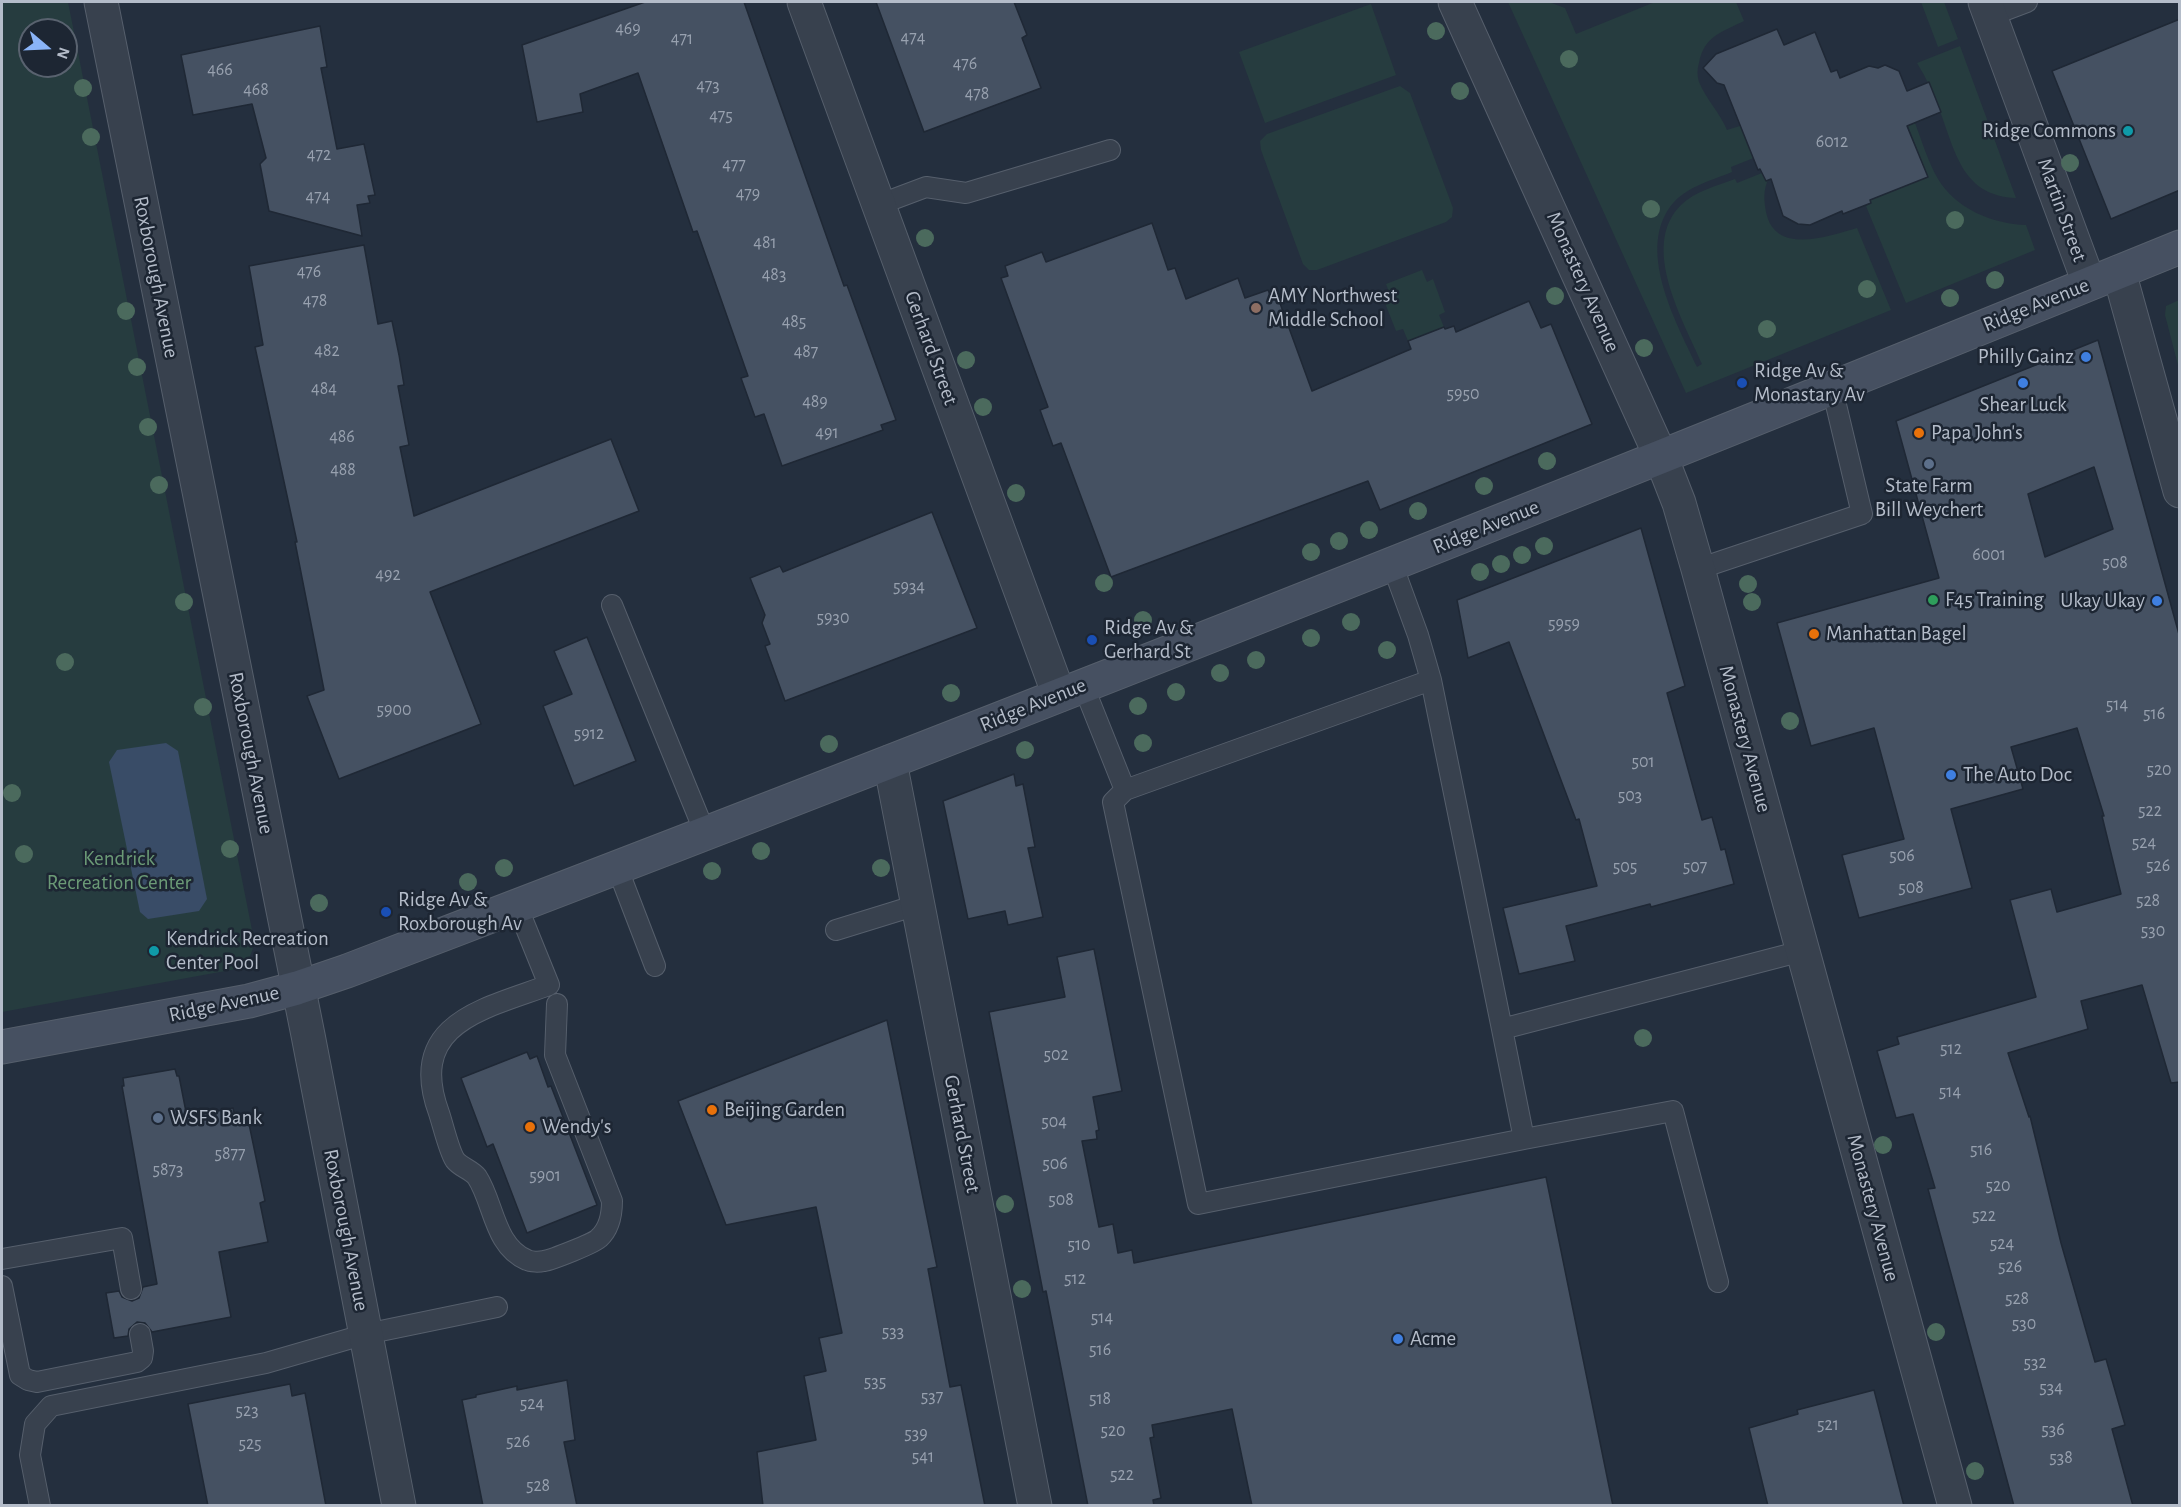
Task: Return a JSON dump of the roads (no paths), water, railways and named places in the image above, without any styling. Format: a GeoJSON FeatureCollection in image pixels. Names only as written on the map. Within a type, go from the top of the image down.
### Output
{"type":"FeatureCollection","features":[{"type":"Feature","properties":{"kind":"main road","name":"Ridge Avenue"},"geometry":{"type":"LineString","coordinates":[[2,1047],[249,1001],[297,988],[890,762],[1661,457],[2180,247]]}},
{"type":"Feature","properties":{"kind":"street","name":"Roxborough Avenue"},"geometry":{"type":"LineString","coordinates":[[101,2],[399,1506]]}},
{"type":"Feature","properties":{"kind":"street","name":"Gerhard Street"},"geometry":{"type":"LineString","coordinates":[[804,2],[878,205],[1071,690]]}},
{"type":"Feature","properties":{"kind":"street","name":"Monastery Avenue"},"geometry":{"type":"LineString","coordinates":[[1455,2],[1661,457],[1679,503],[1954,1506]]}},
{"type":"Feature","properties":{"kind":"street","name":"Martin Street"},"geometry":{"type":"LineString","coordinates":[[1987,9],[2104,278],[2180,491]]}},
{"type":"Feature","properties":{"kind":"street","name":"Gerhard Street"},"geometry":{"type":"LineString","coordinates":[[890,762],[1035,1506]]}},
{"type":"Feature","properties":{"kind":"lane"},"geometry":{"type":"LineString","coordinates":[[1987,9],[2027,2]]}},
{"type":"Feature","properties":{"kind":"lane"},"geometry":{"type":"LineString","coordinates":[[878,205],[926,188],[966,193],[1110,150]]}},
{"type":"Feature","properties":{"kind":"lane"},"geometry":{"type":"LineString","coordinates":[[1698,569],[1862,514],[1832,388]]}},
{"type":"Feature","properties":{"kind":"lane"},"geometry":{"type":"LineString","coordinates":[[1392,564],[1418,635],[1431,680],[1524,1139]]}},
{"type":"Feature","properties":{"kind":"lane"},"geometry":{"type":"LineString","coordinates":[[612,604],[705,833]]}},
{"type":"Feature","properties":{"kind":"lane"},"geometry":{"type":"LineString","coordinates":[[1431,680],[1125,790],[1113,802],[1198,1204],[1673,1111],[1718,1282]]}},
{"type":"Feature","properties":{"kind":"lane"},"geometry":{"type":"LineString","coordinates":[[1071,690],[1125,790]]}},
{"type":"Feature","properties":{"kind":"lane"},"geometry":{"type":"LineString","coordinates":[[617,867],[655,966]]}},
{"type":"Feature","properties":{"kind":"lane"},"geometry":{"type":"LineString","coordinates":[[836,930],[917,905]]}},
{"type":"Feature","properties":{"kind":"lane"},"geometry":{"type":"LineString","coordinates":[[517,906],[549,985],[471,1014],[450,1028],[436,1047],[430,1071],[432,1095],[456,1161],[476,1175],[507,1246],[517,1255],[530,1261],[545,1261],[598,1239],[609,1223],[612,1213],[612,1201],[555,1055],[557,1004]]}},
{"type":"Feature","properties":{"kind":"lane"},"geometry":{"type":"LineString","coordinates":[[1502,1029],[1802,951]]}},
{"type":"Feature","properties":{"kind":"lane"},"geometry":{"type":"LineString","coordinates":[[2,1259],[122,1238],[131,1289]]}},
{"type":"Feature","properties":{"kind":"lane"},"geometry":{"type":"LineString","coordinates":[[2,1286],[20,1375],[28,1380],[37,1382],[137,1362],[142,1358],[143,1350],[140,1334]]}},
{"type":"Feature","properties":{"kind":"lane"},"geometry":{"type":"LineString","coordinates":[[40,1506],[30,1455],[35,1424],[51,1406],[266,1363],[366,1334],[497,1307]]}},
{"type":"Feature","properties":{"kind":"water"},"geometry":{"type":"Polygon","coordinates":[[[166,743],[178,751],[207,899],[199,911],[148,919],[140,912],[109,762],[117,750],[166,743]]]}},
{"type":"Feature","properties":{"kind":"place","name":"Ridge Commons"},"geometry":{"type":"Point","coordinates":[2128,131]}},
{"type":"Feature","properties":{"kind":"place","name":"AMY Northwest Middle School"},"geometry":{"type":"Point","coordinates":[1256,308]}},
{"type":"Feature","properties":{"kind":"place","name":"Philly Gainz"},"geometry":{"type":"Point","coordinates":[2086,357]}},
{"type":"Feature","properties":{"kind":"place","name":"Ridge Av & Monastary Av"},"geometry":{"type":"Point","coordinates":[1742,383]}},
{"type":"Feature","properties":{"kind":"place","name":"Shear Luck"},"geometry":{"type":"Point","coordinates":[2023,383]}},
{"type":"Feature","properties":{"kind":"place","name":"Papa John's"},"geometry":{"type":"Point","coordinates":[1919,433]}},
{"type":"Feature","properties":{"kind":"place","name":"State Farm Bill Weychert"},"geometry":{"type":"Point","coordinates":[1929,464]}},
{"type":"Feature","properties":{"kind":"place","name":"F45 Training"},"geometry":{"type":"Point","coordinates":[1933,600]}},
{"type":"Feature","properties":{"kind":"place","name":"Ukay Ukay"},"geometry":{"type":"Point","coordinates":[2157,601]}},
{"type":"Feature","properties":{"kind":"place","name":"Manhattan Bagel"},"geometry":{"type":"Point","coordinates":[1814,634]}},
{"type":"Feature","properties":{"kind":"place","name":"Ridge Av & Gerhard St"},"geometry":{"type":"Point","coordinates":[1092,640]}},
{"type":"Feature","properties":{"kind":"place","name":"The Auto Doc"},"geometry":{"type":"Point","coordinates":[1951,775]}},
{"type":"Feature","properties":{"kind":"place","name":"Ridge Av & Roxborough Av"},"geometry":{"type":"Point","coordinates":[386,912]}},
{"type":"Feature","properties":{"kind":"place","name":"Kendrick Recreation Center Pool"},"geometry":{"type":"Point","coordinates":[154,951]}},
{"type":"Feature","properties":{"kind":"place","name":"Beijing Garden"},"geometry":{"type":"Point","coordinates":[712,1110]}},
{"type":"Feature","properties":{"kind":"place","name":"WSFS Bank"},"geometry":{"type":"Point","coordinates":[158,1118]}},
{"type":"Feature","properties":{"kind":"place","name":"Wendy's"},"geometry":{"type":"Point","coordinates":[530,1127]}},
{"type":"Feature","properties":{"kind":"place","name":"Acme"},"geometry":{"type":"Point","coordinates":[1398,1339]}},
{"type":"Feature","properties":{"kind":"park label","name":"Kendrick Recreation Center"},"geometry":{"type":"Point","coordinates":[119,871]}}]}
